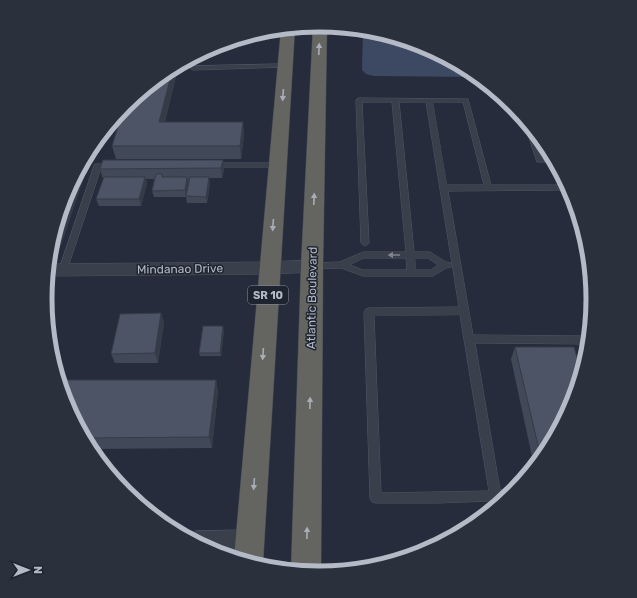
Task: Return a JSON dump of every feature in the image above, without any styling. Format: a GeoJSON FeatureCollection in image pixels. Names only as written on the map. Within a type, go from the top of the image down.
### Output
{"type":"FeatureCollection","features":[{"type":"Feature","properties":{"kind":"highway","name":"Atlantic Boulevard"},"geometry":{"type":"LineString","coordinates":[[306,565],[312,266],[320,32]]}},
{"type":"Feature","properties":{"kind":"highway","name":"SR 10"},"geometry":{"type":"LineString","coordinates":[[249,552],[288,34]]}},
{"type":"Feature","properties":{"kind":"street","name":"Mindanao Drive"},"geometry":{"type":"LineString","coordinates":[[55,270],[270,268],[312,266]]}},
{"type":"Feature","properties":{"kind":"street"},"geometry":{"type":"LineString","coordinates":[[218,547],[249,552]]}},
{"type":"Feature","properties":{"kind":"lane"},"geometry":{"type":"LineString","coordinates":[[193,68],[285,66]]}},
{"type":"Feature","properties":{"kind":"lane"},"geometry":{"type":"LineString","coordinates":[[365,243],[359,100],[466,100],[488,188]]}},
{"type":"Feature","properties":{"kind":"lane"},"geometry":{"type":"LineString","coordinates":[[395,100],[412,273]]}},
{"type":"Feature","properties":{"kind":"lane"},"geometry":{"type":"LineString","coordinates":[[429,100],[496,499]]}},
{"type":"Feature","properties":{"kind":"lane"},"geometry":{"type":"LineString","coordinates":[[534,141],[540,160],[546,160]]}},
{"type":"Feature","properties":{"kind":"lane"},"geometry":{"type":"LineString","coordinates":[[206,165],[278,165]]}},
{"type":"Feature","properties":{"kind":"lane"},"geometry":{"type":"LineString","coordinates":[[55,270],[98,166],[121,166]]}},
{"type":"Feature","properties":{"kind":"lane"},"geometry":{"type":"LineString","coordinates":[[444,188],[561,188]]}},
{"type":"Feature","properties":{"kind":"lane"},"geometry":{"type":"LineString","coordinates":[[312,266],[341,265],[363,256],[410,255],[430,255],[444,265],[456,265]]}},
{"type":"Feature","properties":{"kind":"lane"},"geometry":{"type":"LineString","coordinates":[[341,265],[363,273],[433,274],[444,265]]}},
{"type":"Feature","properties":{"kind":"lane"},"geometry":{"type":"LineString","coordinates":[[464,311],[369,312],[376,498],[495,500]]}},
{"type":"Feature","properties":{"kind":"lane"},"geometry":{"type":"LineString","coordinates":[[468,340],[582,340]]}},
{"type":"Feature","properties":{"kind":"water"},"geometry":{"type":"Polygon","coordinates":[[[363,36],[388,41],[421,52],[467,77],[374,76],[366,74],[362,70],[363,36]]]}},
{"type":"Feature","properties":{"kind":"building"},"geometry":{"type":"Polygon","coordinates":[[[171,77],[159,122],[243,122],[240,146],[112,146],[120,121],[142,98],[171,77]]]}},
{"type":"Feature","properties":{"kind":"building"},"geometry":{"type":"Polygon","coordinates":[[[103,160],[223,160],[221,168],[100,169],[103,160]]]}},
{"type":"Feature","properties":{"kind":"building"},"geometry":{"type":"Polygon","coordinates":[[[156,174],[162,174],[162,177],[187,177],[185,190],[152,191],[156,174]]]}},
{"type":"Feature","properties":{"kind":"building"},"geometry":{"type":"Polygon","coordinates":[[[104,177],[145,177],[139,199],[96,199],[104,177]]]}},
{"type":"Feature","properties":{"kind":"building"},"geometry":{"type":"Polygon","coordinates":[[[190,177],[209,177],[206,197],[186,196],[190,177]]]}},
{"type":"Feature","properties":{"kind":"building"},"geometry":{"type":"Polygon","coordinates":[[[161,313],[155,353],[111,354],[120,314],[161,313]]]}},
{"type":"Feature","properties":{"kind":"building"},"geometry":{"type":"Polygon","coordinates":[[[203,326],[223,326],[220,353],[199,353],[203,326]]]}},
{"type":"Feature","properties":{"kind":"building"},"geometry":{"type":"Polygon","coordinates":[[[515,347],[574,347],[578,360],[571,385],[558,417],[539,450],[515,347]]]}},
{"type":"Feature","properties":{"kind":"building"},"geometry":{"type":"Polygon","coordinates":[[[66,380],[216,380],[209,437],[91,438],[79,417],[65,382],[66,380]]]}}]}
